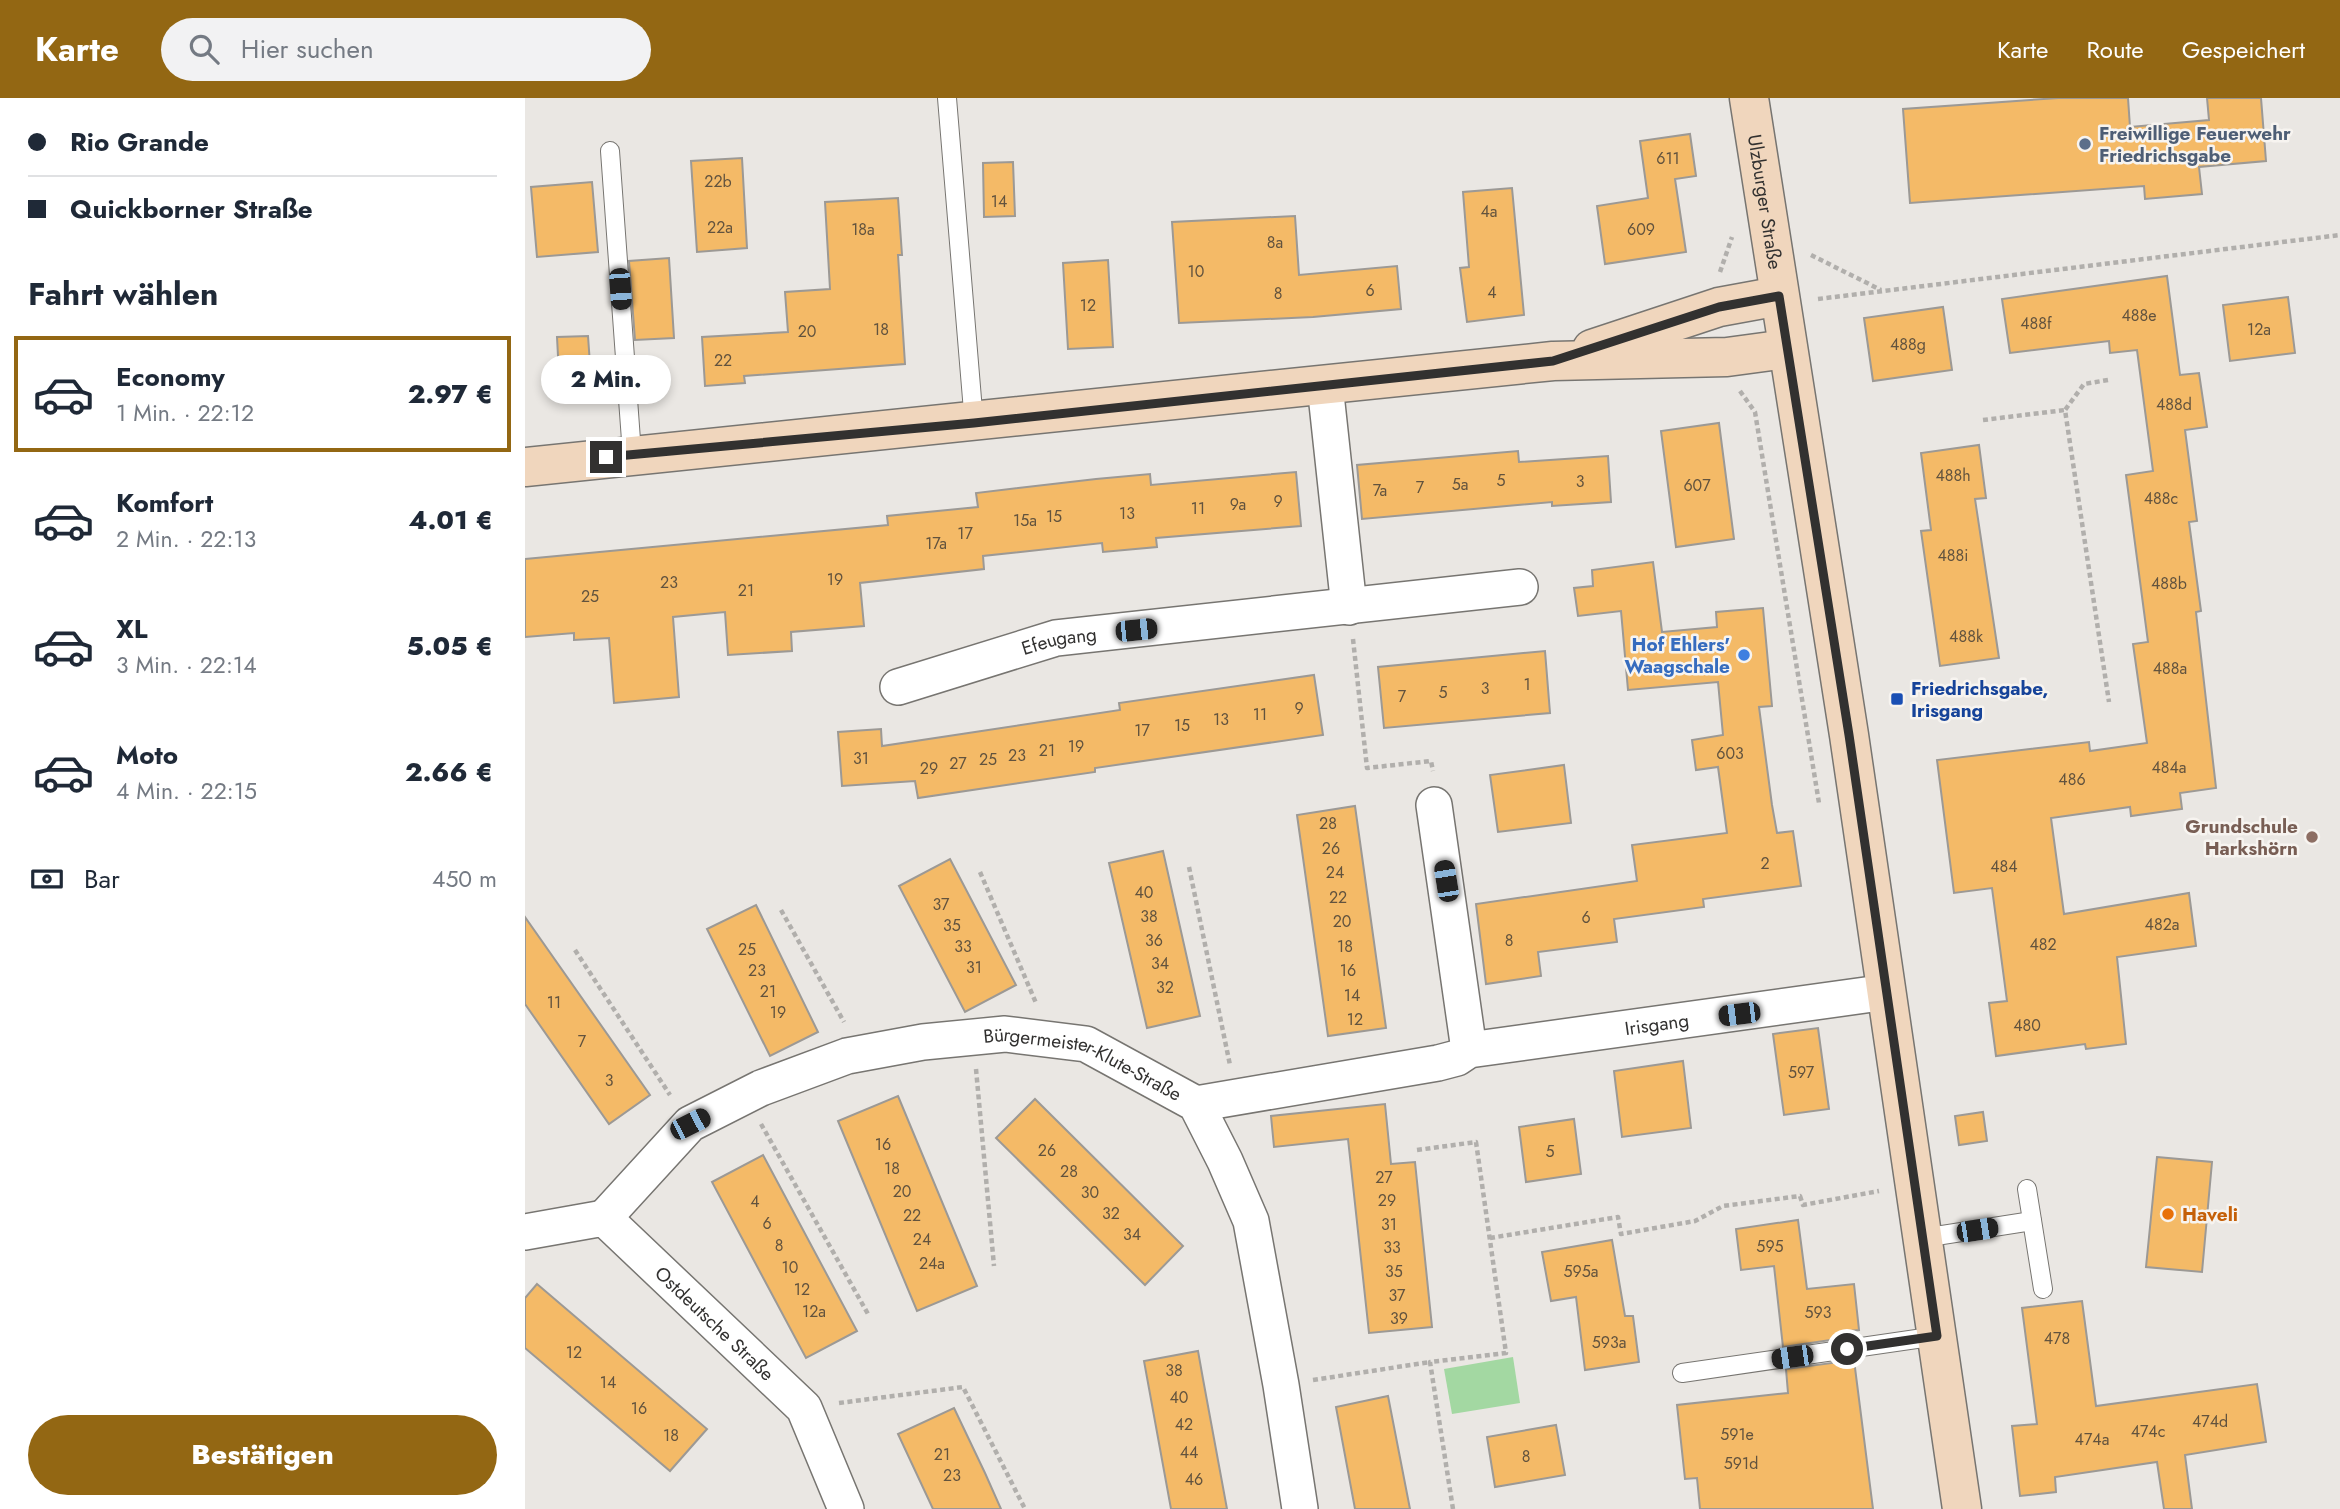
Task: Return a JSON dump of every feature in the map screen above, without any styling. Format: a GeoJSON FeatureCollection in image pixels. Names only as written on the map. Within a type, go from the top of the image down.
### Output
{"type":"FeatureCollection","features":[{"type":"Feature","properties":{"kind":"street","name":"Ulzburger Straße"},"geometry":{"type":"LineString","coordinates":[[1749,98],[1887,992],[1962,1509]]}},
{"type":"Feature","properties":{"kind":"street"},"geometry":{"type":"LineString","coordinates":[[1553,361],[1719,307],[1779,296]]}},
{"type":"Feature","properties":{"kind":"street"},"geometry":{"type":"LineString","coordinates":[[525,467],[632,454],[974,423],[1553,361],[1727,357],[1787,349]]}},
{"type":"Feature","properties":{"kind":"street"},"geometry":{"type":"LineString","coordinates":[[1325,385],[1349,607]]}},
{"type":"Feature","properties":{"kind":"street","name":"Efeugang"},"geometry":{"type":"LineString","coordinates":[[898,687],[1056,638],[1520,587]]}},
{"type":"Feature","properties":{"kind":"street"},"geometry":{"type":"LineString","coordinates":[[1434,805],[1469,1050]]}},
{"type":"Feature","properties":{"kind":"street","name":"Irisgang"},"geometry":{"type":"LineString","coordinates":[[1196,1104],[1438,1063],[1457,1058],[1469,1050],[1887,992]]}},
{"type":"Feature","properties":{"kind":"street","name":"Bürgermeister-Klute-Straße"},"geometry":{"type":"LineString","coordinates":[[604,1218],[690,1124],[745,1096],[847,1056],[923,1042],[1005,1034],[1086,1044],[1196,1104],[1251,1221],[1300,1509]]}},
{"type":"Feature","properties":{"kind":"street"},"geometry":{"type":"LineString","coordinates":[[525,1232],[604,1218]]}},
{"type":"Feature","properties":{"kind":"street","name":"Ostdeutsche Straße"},"geometry":{"type":"LineString","coordinates":[[604,1218],[804,1408],[846,1509]]}},
{"type":"Feature","properties":{"kind":"lane"},"geometry":{"type":"LineString","coordinates":[[947,98],[974,423]]}},
{"type":"Feature","properties":{"kind":"lane"},"geometry":{"type":"LineString","coordinates":[[610,151],[632,454]]}},
{"type":"Feature","properties":{"kind":"lane"},"geometry":{"type":"LineString","coordinates":[[2027,1189],[2043,1289]]}},
{"type":"Feature","properties":{"kind":"lane"},"geometry":{"type":"LineString","coordinates":[[1923,1238],[2032,1221]]}},
{"type":"Feature","properties":{"kind":"lane"},"geometry":{"type":"LineString","coordinates":[[1682,1373],[1937,1336]]}},
{"type":"Feature","properties":{"kind":"path"},"geometry":{"type":"LineString","coordinates":[[1719,276],[1733,236],[1733,225]]}},
{"type":"Feature","properties":{"kind":"path"},"geometry":{"type":"LineString","coordinates":[[1818,299],[2340,235]]}},
{"type":"Feature","properties":{"kind":"path"},"geometry":{"type":"LineString","coordinates":[[1810,255],[1883,291]]}},
{"type":"Feature","properties":{"kind":"path"},"geometry":{"type":"LineString","coordinates":[[2108,380],[2084,384],[2066,410],[2109,702]]}},
{"type":"Feature","properties":{"kind":"path"},"geometry":{"type":"LineString","coordinates":[[1750,404],[1762,402]]}},
{"type":"Feature","properties":{"kind":"path"},"geometry":{"type":"LineString","coordinates":[[1983,420],[2066,410]]}},
{"type":"Feature","properties":{"kind":"path"},"geometry":{"type":"LineString","coordinates":[[1349,607],[1367,768],[1431,761],[1437,791],[1434,805]]}},
{"type":"Feature","properties":{"kind":"path"},"geometry":{"type":"LineString","coordinates":[[1189,867],[1236,1096]]}},
{"type":"Feature","properties":{"kind":"path"},"geometry":{"type":"LineString","coordinates":[[980,872],[1052,1040]]}},
{"type":"Feature","properties":{"kind":"path"},"geometry":{"type":"LineString","coordinates":[[781,910],[862,1054]]}},
{"type":"Feature","properties":{"kind":"path"},"geometry":{"type":"LineString","coordinates":[[575,950],[690,1124]]}},
{"type":"Feature","properties":{"kind":"path"},"geometry":{"type":"LineString","coordinates":[[973,1037],[994,1266]]}},
{"type":"Feature","properties":{"kind":"path"},"geometry":{"type":"LineString","coordinates":[[745,1096],[868,1314]]}},
{"type":"Feature","properties":{"kind":"path"},"geometry":{"type":"LineString","coordinates":[[1281,1385],[1506,1353],[1476,1142],[1417,1150]]}},
{"type":"Feature","properties":{"kind":"path"},"geometry":{"type":"LineString","coordinates":[[1490,1238],[1618,1217],[1621,1234],[1695,1221],[1723,1206],[1800,1196],[1803,1205],[1879,1191]]}},
{"type":"Feature","properties":{"kind":"path"},"geometry":{"type":"LineString","coordinates":[[1430,1362],[1453,1509]]}},
{"type":"Feature","properties":{"kind":"path"},"geometry":{"type":"LineString","coordinates":[[804,1408],[963,1387],[1025,1509]]}},
{"type":"Feature","properties":{"kind":"green space"},"geometry":{"type":"Polygon","coordinates":[[[1513,1357],[1520,1403],[1452,1414],[1444,1369],[1513,1357]]]}},
{"type":"Feature","properties":{"kind":"building","name":"Freiwillige Feuerwehr Friedrichsgabe"},"geometry":{"type":"Polygon","coordinates":[[[2058,98],[2128,98],[2130,127],[2209,120],[2207,98],[2261,98],[2266,161],[2199,167],[2202,194],[2145,199],[2144,186],[1910,203],[1903,109],[2058,98]]]}},
{"type":"Feature","properties":{"kind":"building"},"geometry":{"type":"Polygon","coordinates":[[[1690,134],[1696,176],[1675,179],[1686,252],[1605,264],[1597,206],[1648,198],[1640,141],[1690,134]]]}},
{"type":"Feature","properties":{"kind":"building"},"geometry":{"type":"Polygon","coordinates":[[[742,158],[747,248],[697,252],[691,161],[742,158]]]}},
{"type":"Feature","properties":{"kind":"building"},"geometry":{"type":"Polygon","coordinates":[[[1013,162],[1015,216],[984,217],[983,163],[1013,162]]]}},
{"type":"Feature","properties":{"kind":"building"},"geometry":{"type":"Polygon","coordinates":[[[592,182],[598,252],[537,257],[531,187],[592,182]]]}},
{"type":"Feature","properties":{"kind":"building"},"geometry":{"type":"Polygon","coordinates":[[[1512,188],[1524,315],[1467,322],[1460,268],[1469,267],[1463,192],[1512,188]]]}},
{"type":"Feature","properties":{"kind":"building"},"geometry":{"type":"Polygon","coordinates":[[[898,198],[902,255],[898,255],[905,364],[744,376],[745,383],[705,386],[702,337],[788,332],[785,292],[830,289],[825,202],[898,198]]]}},
{"type":"Feature","properties":{"kind":"building"},"geometry":{"type":"Polygon","coordinates":[[[1295,216],[1299,275],[1397,266],[1401,309],[1313,317],[1179,323],[1172,222],[1295,216]]]}},
{"type":"Feature","properties":{"kind":"building"},"geometry":{"type":"Polygon","coordinates":[[[669,258],[674,338],[635,340],[629,261],[669,258]]]}},
{"type":"Feature","properties":{"kind":"building"},"geometry":{"type":"Polygon","coordinates":[[[1108,260],[1113,347],[1068,349],[1063,263],[1108,260]]]}},
{"type":"Feature","properties":{"kind":"building"},"geometry":{"type":"Polygon","coordinates":[[[2167,276],[2180,375],[2199,373],[2207,427],[2185,430],[2197,521],[2189,522],[2201,611],[2196,612],[2216,788],[2180,793],[2182,809],[2131,816],[2130,807],[2051,818],[2064,914],[2189,893],[2196,946],[2117,957],[2126,1044],[2086,1049],[2085,1044],[1996,1056],[1989,1003],[2007,1001],[1992,888],[1954,893],[1937,760],[2089,742],[2090,751],[2147,743],[2133,644],[2148,642],[2126,475],[2153,471],[2137,350],[2110,353],[2109,341],[2010,353],[2002,299],[2167,276]]]}},
{"type":"Feature","properties":{"kind":"building"},"geometry":{"type":"Polygon","coordinates":[[[2288,297],[2295,353],[2230,361],[2223,305],[2288,297]]]}},
{"type":"Feature","properties":{"kind":"building"},"geometry":{"type":"Polygon","coordinates":[[[1943,307],[1952,370],[1873,381],[1864,318],[1943,307]]]}},
{"type":"Feature","properties":{"kind":"building"},"geometry":{"type":"Polygon","coordinates":[[[588,336],[592,392],[560,394],[557,337],[588,336]]]}},
{"type":"Feature","properties":{"kind":"building"},"geometry":{"type":"Polygon","coordinates":[[[1719,423],[1734,539],[1676,547],[1661,431],[1719,423]]]}},
{"type":"Feature","properties":{"kind":"building"},"geometry":{"type":"Polygon","coordinates":[[[1979,445],[1986,498],[1975,499],[1999,658],[1940,666],[1921,531],[1931,530],[1921,453],[1979,445]]]}},
{"type":"Feature","properties":{"kind":"building"},"geometry":{"type":"Polygon","coordinates":[[[1518,451],[1519,462],[1608,456],[1611,502],[1552,506],[1552,502],[1362,519],[1357,465],[1518,451]]]}},
{"type":"Feature","properties":{"kind":"building"},"geometry":{"type":"Polygon","coordinates":[[[1296,472],[1301,526],[1156,538],[1157,547],[1103,552],[1102,543],[983,556],[984,569],[860,583],[864,626],[791,632],[792,651],[728,655],[725,612],[673,617],[679,697],[614,703],[609,638],[574,640],[574,633],[525,637],[525,559],[888,525],[887,516],[978,507],[976,493],[1096,479],[1150,474],[1151,485],[1296,472]]]}},
{"type":"Feature","properties":{"kind":"building"},"geometry":{"type":"Polygon","coordinates":[[[1653,562],[1662,632],[1717,627],[1716,612],[1763,608],[1772,706],[1759,707],[1772,805],[1777,833],[1793,831],[1801,886],[1703,899],[1704,907],[1614,919],[1617,942],[1538,952],[1541,976],[1486,984],[1476,904],[1637,881],[1632,845],[1727,833],[1718,767],[1696,770],[1692,740],[1723,735],[1718,682],[1628,690],[1621,611],[1578,616],[1574,588],[1593,586],[1592,570],[1653,562]]]}},
{"type":"Feature","properties":{"kind":"building"},"geometry":{"type":"Polygon","coordinates":[[[1545,651],[1550,713],[1384,728],[1378,667],[1545,651]]]}},
{"type":"Feature","properties":{"kind":"building"},"geometry":{"type":"Polygon","coordinates":[[[1314,675],[1323,735],[1095,768],[1095,772],[918,798],[915,781],[842,786],[838,732],[881,729],[882,746],[1120,710],[1119,703],[1314,675]]]}},
{"type":"Feature","properties":{"kind":"building"},"geometry":{"type":"Polygon","coordinates":[[[1564,765],[1571,823],[1498,832],[1490,775],[1564,765]]]}},
{"type":"Feature","properties":{"kind":"building"},"geometry":{"type":"Polygon","coordinates":[[[1355,806],[1386,1028],[1328,1036],[1297,815],[1355,806]]]}},
{"type":"Feature","properties":{"kind":"building"},"geometry":{"type":"Polygon","coordinates":[[[1163,851],[1200,1016],[1147,1028],[1109,863],[1163,851]]]}},
{"type":"Feature","properties":{"kind":"building"},"geometry":{"type":"Polygon","coordinates":[[[950,859],[1016,985],[965,1012],[899,886],[950,859]]]}},
{"type":"Feature","properties":{"kind":"building"},"geometry":{"type":"Polygon","coordinates":[[[756,905],[818,1032],[770,1056],[707,929],[756,905]]]}},
{"type":"Feature","properties":{"kind":"building"},"geometry":{"type":"Polygon","coordinates":[[[525,917],[650,1095],[609,1124],[525,1004],[525,917]]]}},
{"type":"Feature","properties":{"kind":"building"},"geometry":{"type":"Polygon","coordinates":[[[1818,1028],[1829,1109],[1784,1115],[1773,1034],[1818,1028]]]}},
{"type":"Feature","properties":{"kind":"building"},"geometry":{"type":"Polygon","coordinates":[[[1683,1061],[1691,1128],[1622,1137],[1614,1071],[1683,1061]]]}},
{"type":"Feature","properties":{"kind":"building"},"geometry":{"type":"Polygon","coordinates":[[[898,1096],[977,1286],[917,1311],[838,1121],[898,1096]]]}},
{"type":"Feature","properties":{"kind":"building"},"geometry":{"type":"Polygon","coordinates":[[[1035,1099],[1183,1246],[1145,1285],[996,1138],[1035,1099]]]}},
{"type":"Feature","properties":{"kind":"building"},"geometry":{"type":"Polygon","coordinates":[[[1385,1104],[1391,1164],[1415,1162],[1432,1327],[1369,1333],[1348,1139],[1274,1147],[1271,1116],[1385,1104]]]}},
{"type":"Feature","properties":{"kind":"building"},"geometry":{"type":"Polygon","coordinates":[[[1983,1112],[1987,1141],[1959,1145],[1955,1116],[1983,1112]]]}},
{"type":"Feature","properties":{"kind":"building"},"geometry":{"type":"Polygon","coordinates":[[[1574,1119],[1581,1174],[1526,1182],[1519,1127],[1574,1119]]]}},
{"type":"Feature","properties":{"kind":"building"},"geometry":{"type":"Polygon","coordinates":[[[763,1155],[857,1331],[806,1358],[712,1182],[763,1155]]]}},
{"type":"Feature","properties":{"kind":"building"},"geometry":{"type":"Polygon","coordinates":[[[2157,1157],[2212,1162],[2202,1272],[2146,1267],[2157,1157]]]}},
{"type":"Feature","properties":{"kind":"building"},"geometry":{"type":"Polygon","coordinates":[[[1798,1220],[1807,1289],[1854,1284],[1859,1330],[1850,1331],[1851,1337],[1783,1347],[1774,1266],[1741,1270],[1736,1229],[1798,1220]]]}},
{"type":"Feature","properties":{"kind":"building"},"geometry":{"type":"Polygon","coordinates":[[[1612,1240],[1625,1316],[1633,1316],[1639,1362],[1585,1370],[1576,1297],[1551,1301],[1542,1252],[1612,1240]]]}},
{"type":"Feature","properties":{"kind":"building"},"geometry":{"type":"Polygon","coordinates":[[[537,1284],[707,1429],[670,1471],[525,1348],[525,1298],[537,1284]]]}},
{"type":"Feature","properties":{"kind":"building"},"geometry":{"type":"Polygon","coordinates":[[[2082,1301],[2096,1406],[2257,1384],[2266,1442],[2185,1455],[2192,1509],[2164,1509],[2157,1462],[2055,1477],[2056,1492],[2020,1496],[2012,1426],[2037,1424],[2022,1308],[2082,1301]]]}},
{"type":"Feature","properties":{"kind":"building"},"geometry":{"type":"Polygon","coordinates":[[[1198,1351],[1227,1509],[1171,1509],[1144,1361],[1198,1351]]]}},
{"type":"Feature","properties":{"kind":"building"},"geometry":{"type":"Polygon","coordinates":[[[1854,1360],[1873,1509],[1700,1509],[1697,1478],[1685,1479],[1677,1405],[1788,1393],[1786,1369],[1854,1360]]]}},
{"type":"Feature","properties":{"kind":"building"},"geometry":{"type":"Polygon","coordinates":[[[1388,1396],[1410,1509],[1355,1509],[1336,1407],[1388,1396]]]}},
{"type":"Feature","properties":{"kind":"building"},"geometry":{"type":"Polygon","coordinates":[[[954,1408],[1001,1509],[933,1509],[898,1434],[954,1408]]]}},
{"type":"Feature","properties":{"kind":"building"},"geometry":{"type":"Polygon","coordinates":[[[1556,1425],[1565,1475],[1495,1487],[1487,1437],[1556,1425]]]}},
{"type":"Feature","properties":{"kind":"place","name":"Freiwillige Feuerwehr Friedrichsgabe"},"geometry":{"type":"Point","coordinates":[2085,144]}},
{"type":"Feature","properties":{"kind":"place","name":"Hof Ehlers' Waagschale"},"geometry":{"type":"Point","coordinates":[1744,655]}},
{"type":"Feature","properties":{"kind":"place","name":"Friedrichsgabe, Irisgang"},"geometry":{"type":"Point","coordinates":[1897,699]}},
{"type":"Feature","properties":{"kind":"place","name":"Grundschule Harkshörn"},"geometry":{"type":"Point","coordinates":[2312,837]}},
{"type":"Feature","properties":{"kind":"place","name":"Haveli"},"geometry":{"type":"Point","coordinates":[2168,1214]}},
{"type":"Feature","properties":{"kind":"route"},"geometry":{"type":"LineString","coordinates":[[606,457],[974,423],[1553,361],[1719,307],[1779,296],[1849,735],[1937,1336],[1847,1349]]}}]}
